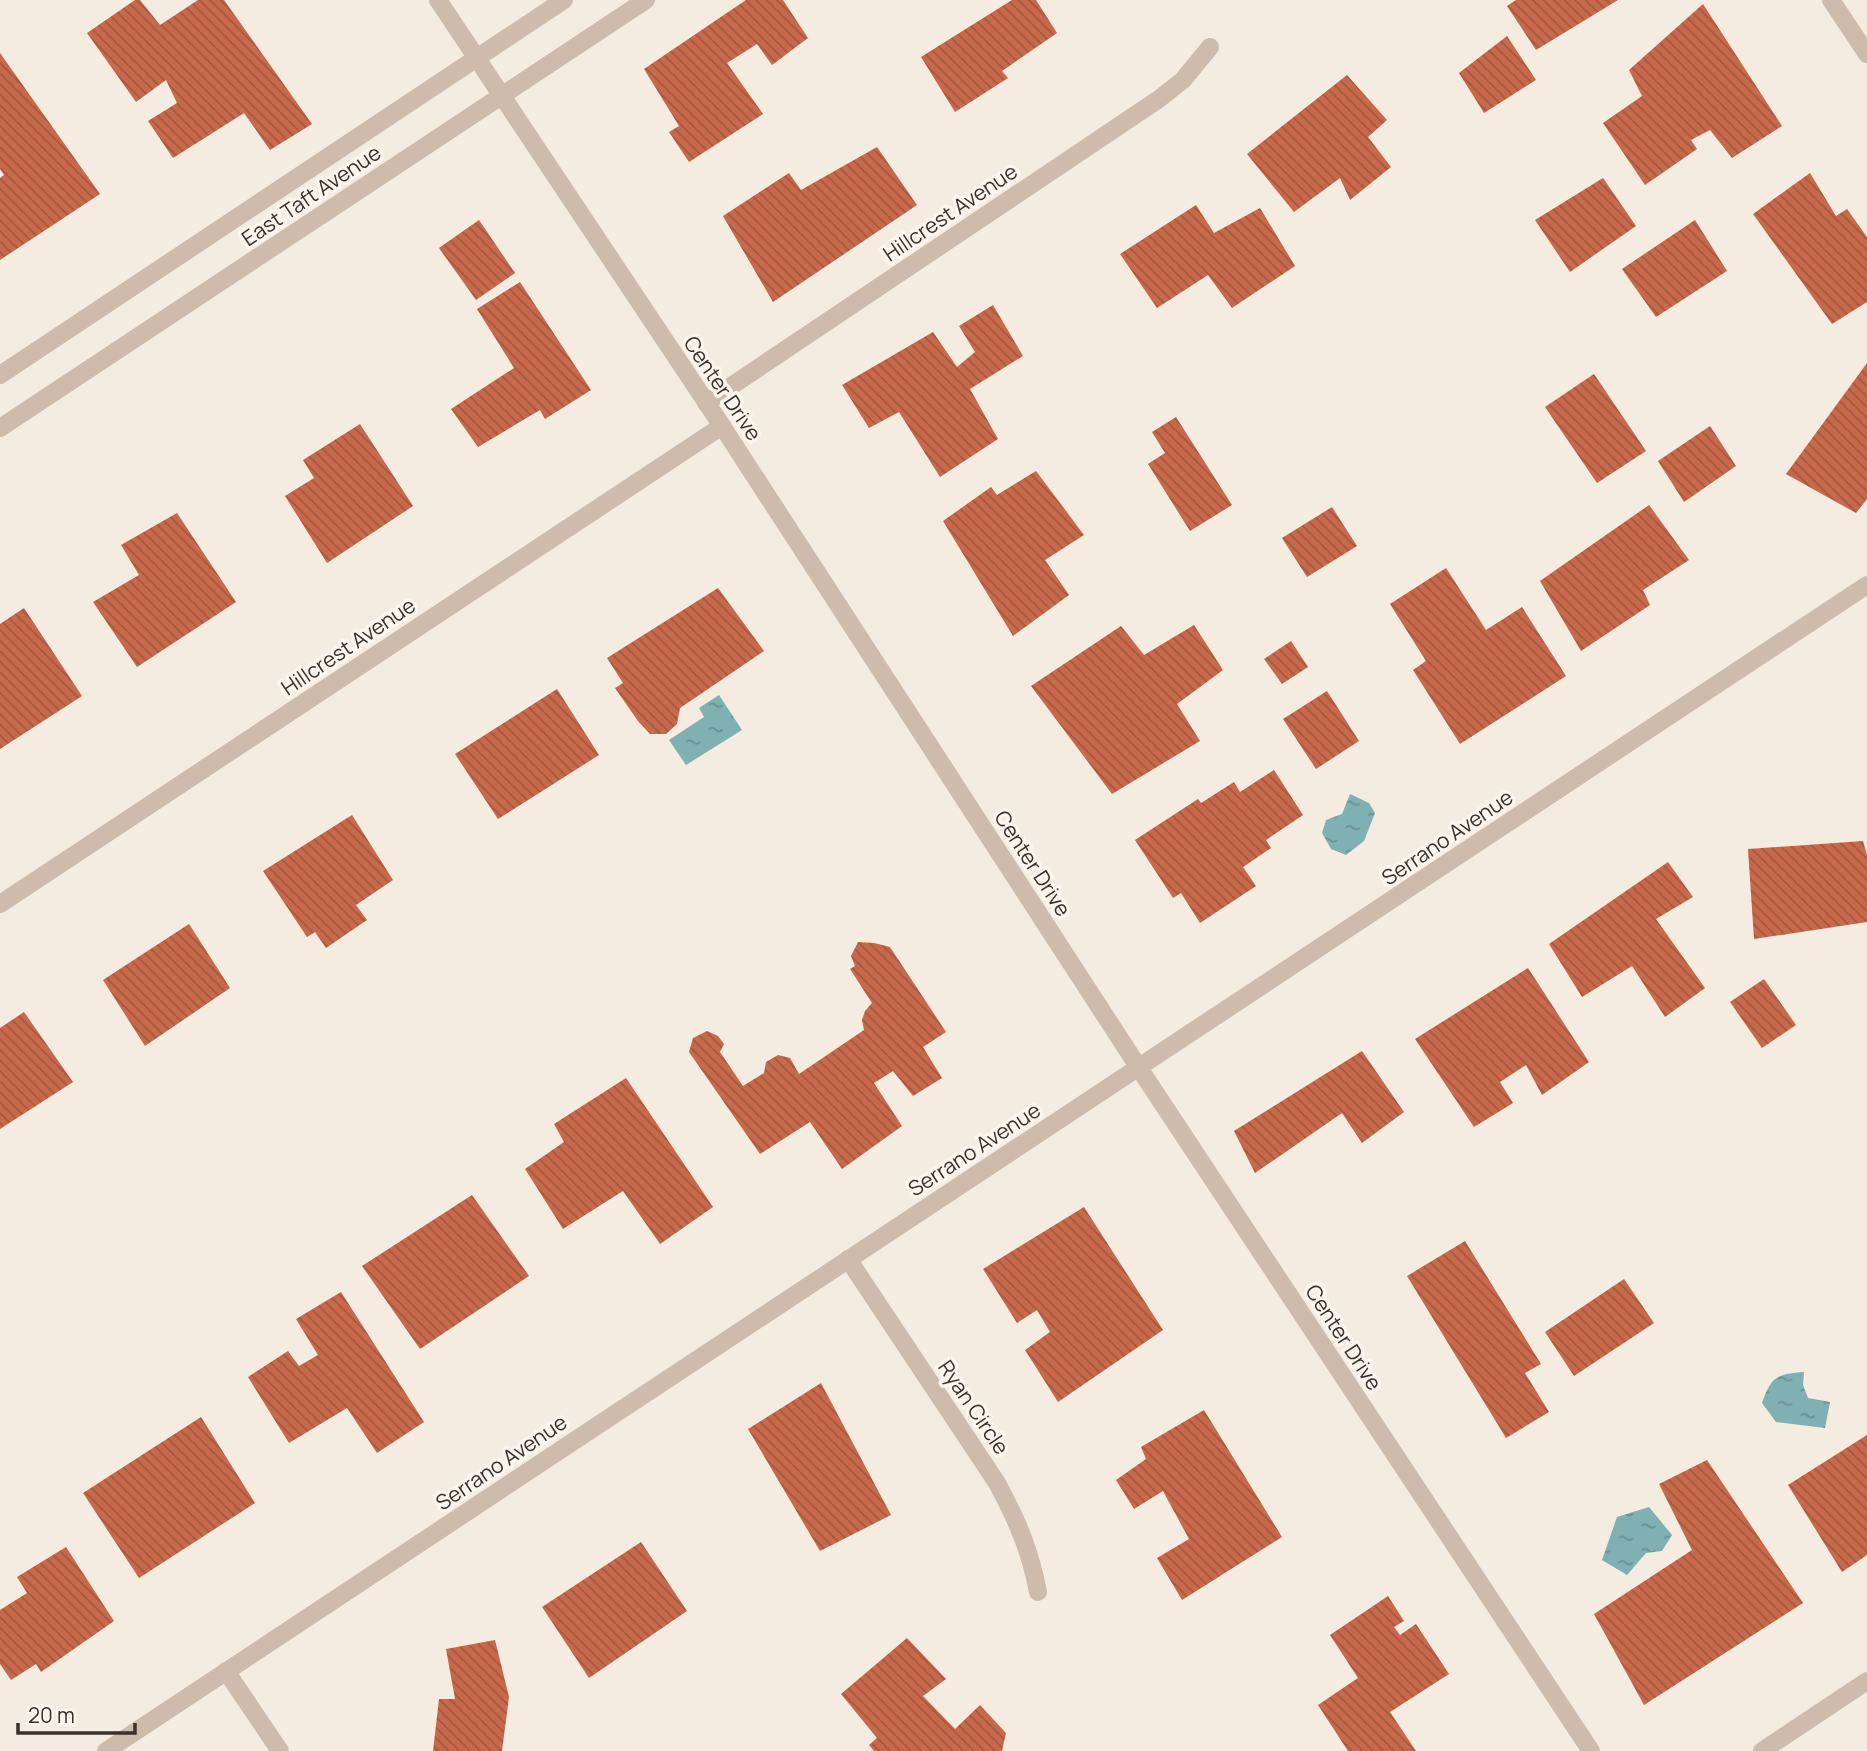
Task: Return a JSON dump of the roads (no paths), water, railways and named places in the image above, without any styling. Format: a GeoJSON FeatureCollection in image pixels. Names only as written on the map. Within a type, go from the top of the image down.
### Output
{"type":"FeatureCollection","features":[{"type":"Feature","properties":{"kind":"street","name":"Center Drive"},"geometry":{"type":"LineString","coordinates":[[438,0],[722,426],[1139,1068],[1591,1751]]}},
{"type":"Feature","properties":{"kind":"street","name":"East Taft Avenue"},"geometry":{"type":"LineString","coordinates":[[0,375],[564,0]]}},
{"type":"Feature","properties":{"kind":"street","name":"East Taft Avenue"},"geometry":{"type":"LineString","coordinates":[[0,428],[646,0]]}},
{"type":"Feature","properties":{"kind":"street"},"geometry":{"type":"LineString","coordinates":[[1831,0],[1867,54]]}},
{"type":"Feature","properties":{"kind":"street","name":"Hillcrest Avenue"},"geometry":{"type":"LineString","coordinates":[[706,403],[1159,99],[1183,80],[1210,47]]}},
{"type":"Feature","properties":{"kind":"street","name":"Hillcrest Avenue"},"geometry":{"type":"LineString","coordinates":[[0,904],[722,426]]}},
{"type":"Feature","properties":{"kind":"street","name":"Serrano Avenue"},"geometry":{"type":"LineString","coordinates":[[106,1751],[1867,585]]}},
{"type":"Feature","properties":{"kind":"street","name":"Ryan Circle"},"geometry":{"type":"LineString","coordinates":[[848,1259],[997,1483],[1018,1522],[1038,1592]]}},
{"type":"Feature","properties":{"kind":"street"},"geometry":{"type":"LineString","coordinates":[[226,1671],[280,1751]]}},
{"type":"Feature","properties":{"kind":"street"},"geometry":{"type":"LineString","coordinates":[[1762,1751],[1867,1681]]}},
{"type":"Feature","properties":{"kind":"water"},"geometry":{"type":"Polygon","coordinates":[[[719,695],[742,730],[686,765],[669,740],[704,717],[699,708],[719,695]]]}},
{"type":"Feature","properties":{"kind":"water"},"geometry":{"type":"Polygon","coordinates":[[[1350,794],[1369,803],[1375,813],[1364,841],[1346,855],[1331,849],[1322,833],[1326,820],[1342,814],[1350,794]]]}},
{"type":"Feature","properties":{"kind":"water"},"geometry":{"type":"Polygon","coordinates":[[[1804,1372],[1803,1385],[1808,1398],[1830,1402],[1825,1428],[1776,1422],[1762,1403],[1768,1387],[1776,1378],[1804,1372]]]}},
{"type":"Feature","properties":{"kind":"water"},"geometry":{"type":"Polygon","coordinates":[[[1649,1507],[1672,1535],[1662,1551],[1646,1553],[1627,1575],[1602,1560],[1617,1517],[1649,1507]]]}}]}
